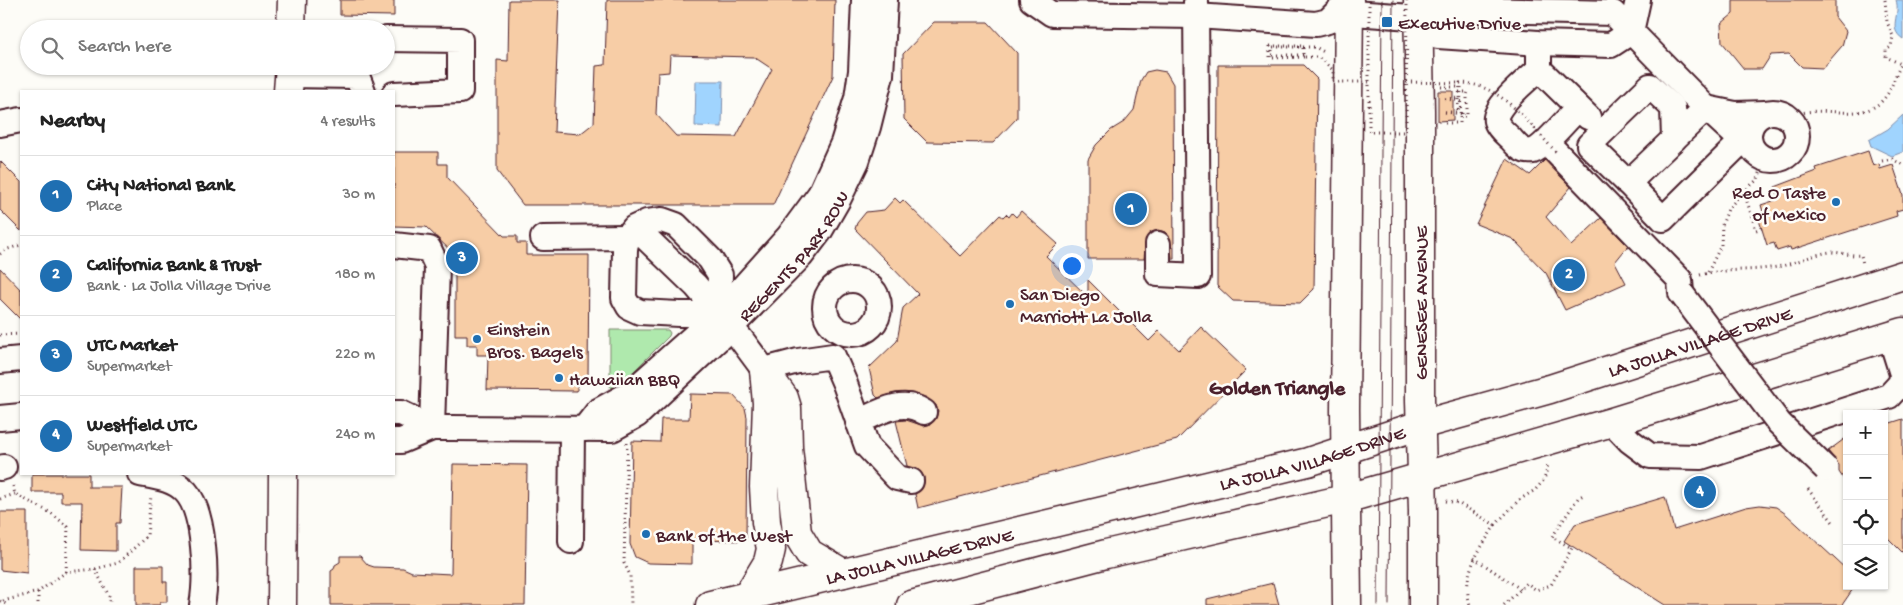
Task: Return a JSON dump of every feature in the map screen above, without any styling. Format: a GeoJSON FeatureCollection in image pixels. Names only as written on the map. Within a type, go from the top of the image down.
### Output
{"type":"FeatureCollection","features":[{"type":"Feature","properties":{"kind":"main road"},"geometry":{"type":"LineString","coordinates":[[291,20],[292,0]]}},
{"type":"Feature","properties":{"kind":"main road"},"geometry":{"type":"LineString","coordinates":[[1345,5],[1345,498],[1347,605]]}},
{"type":"Feature","properties":{"kind":"main road","name":"GENESEE AVENUE"},"geometry":{"type":"LineString","coordinates":[[1417,9],[1420,111],[1420,425],[1423,511],[1423,605]]}},
{"type":"Feature","properties":{"kind":"main road","name":"LA JOLLA VILLAGE DRIVE"},"geometry":{"type":"LineString","coordinates":[[710,605],[1308,462],[1420,425],[1550,389],[1903,275]]}},
{"type":"Feature","properties":{"kind":"main road"},"geometry":{"type":"LineString","coordinates":[[911,605],[1106,554],[1345,498],[1612,422],[1896,334]]}},
{"type":"Feature","properties":{"kind":"main road"},"geometry":{"type":"LineString","coordinates":[[764,370],[784,398],[787,408],[788,448],[797,534],[809,553],[843,573]]}},
{"type":"Feature","properties":{"kind":"main road"},"geometry":{"type":"LineString","coordinates":[[748,595],[768,562],[772,549],[766,522],[764,488],[767,403],[764,370]]}},
{"type":"Feature","properties":{"kind":"main road"},"geometry":{"type":"LineString","coordinates":[[282,605],[283,475]]}},
{"type":"Feature","properties":{"kind":"street","name":"REGENTS PARK ROW"},"geometry":{"type":"LineString","coordinates":[[864,0],[861,71],[866,100]]}},
{"type":"Feature","properties":{"kind":"street","name":"REGENTS PARK ROW"},"geometry":{"type":"LineString","coordinates":[[395,413],[401,413],[432,428],[612,429],[637,416],[725,320],[801,256],[820,231],[857,161],[866,100],[883,56],[885,0]]}},
{"type":"Feature","properties":{"kind":"street"},"geometry":{"type":"LineString","coordinates":[[1032,0],[1052,14],[1090,7],[1196,8],[1316,24],[1328,21],[1345,5],[1417,9],[1539,5],[1613,13],[1706,108],[1752,148],[1774,160],[1788,155],[1796,141],[1794,124],[1775,110],[1735,114],[1706,108]]}},
{"type":"Feature","properties":{"kind":"street"},"geometry":{"type":"LineString","coordinates":[[1417,9],[1438,36],[1538,43],[1611,45],[1631,32],[1638,0]]}},
{"type":"Feature","properties":{"kind":"street"},"geometry":{"type":"LineString","coordinates":[[1539,5],[1539,69],[1583,112],[1539,148],[1526,151],[1519,148],[1495,121],[1496,113],[1513,93],[1539,69]]}},
{"type":"Feature","properties":{"kind":"street"},"geometry":{"type":"LineString","coordinates":[[1158,244],[1158,274],[1198,276],[1196,8]]}},
{"type":"Feature","properties":{"kind":"street"},"geometry":{"type":"LineString","coordinates":[[395,38],[460,40],[460,91],[395,94]]}},
{"type":"Feature","properties":{"kind":"street"},"geometry":{"type":"LineString","coordinates":[[289,78],[357,76],[363,90]]}},
{"type":"Feature","properties":{"kind":"street"},"geometry":{"type":"LineString","coordinates":[[1674,139],[1673,108],[1650,86],[1589,145],[1663,219],[1752,148]]}},
{"type":"Feature","properties":{"kind":"street"},"geometry":{"type":"LineString","coordinates":[[1628,184],[1706,108]]}},
{"type":"Feature","properties":{"kind":"street"},"geometry":{"type":"LineString","coordinates":[[1752,148],[1749,134],[1755,119],[1775,110]]}},
{"type":"Feature","properties":{"kind":"street"},"geometry":{"type":"LineString","coordinates":[[0,124],[20,120]]}},
{"type":"Feature","properties":{"kind":"street"},"geometry":{"type":"LineString","coordinates":[[1556,152],[1679,283],[1779,423],[1826,469]]}},
{"type":"Feature","properties":{"kind":"street"},"geometry":{"type":"LineString","coordinates":[[636,236],[634,228],[647,222],[662,220],[676,225],[710,258],[720,275],[725,320],[764,370],[798,361],[832,356]]}},
{"type":"Feature","properties":{"kind":"street"},"geometry":{"type":"LineString","coordinates":[[636,236],[625,249],[624,298],[629,307],[640,312],[679,314],[725,320]]}},
{"type":"Feature","properties":{"kind":"street"},"geometry":{"type":"LineString","coordinates":[[543,238],[636,236]]}},
{"type":"Feature","properties":{"kind":"street"},"geometry":{"type":"LineString","coordinates":[[395,245],[429,249],[437,266],[432,428],[401,441],[395,441]]}},
{"type":"Feature","properties":{"kind":"street"},"geometry":{"type":"LineString","coordinates":[[842,332],[832,356],[863,420],[867,446],[897,478],[911,481]]}},
{"type":"Feature","properties":{"kind":"street"},"geometry":{"type":"LineString","coordinates":[[1612,422],[1630,441],[1650,456],[1701,457],[1889,396],[1901,383],[1902,374],[1896,334]]}},
{"type":"Feature","properties":{"kind":"street"},"geometry":{"type":"LineString","coordinates":[[0,360],[20,359]]}},
{"type":"Feature","properties":{"kind":"street"},"geometry":{"type":"LineString","coordinates":[[863,420],[881,420],[915,414]]}},
{"type":"Feature","properties":{"kind":"street"},"geometry":{"type":"LineString","coordinates":[[0,418],[20,416]]}},
{"type":"Feature","properties":{"kind":"street"},"geometry":{"type":"LineString","coordinates":[[571,541],[578,429]]}},
{"type":"Feature","properties":{"kind":"street"},"geometry":{"type":"LineString","coordinates":[[146,480],[160,478],[174,483],[186,492],[194,507],[202,539],[204,568],[202,605]]}},
{"type":"Feature","properties":{"kind":"path"},"geometry":{"type":"LineString","coordinates":[[1775,110],[1796,115],[1813,110],[1864,111],[1876,105],[1886,96],[1902,63],[1886,57],[1886,50],[1891,47],[1893,36],[1887,22],[1885,0]]}},
{"type":"Feature","properties":{"kind":"path"},"geometry":{"type":"LineString","coordinates":[[1345,5],[1369,82],[1369,132],[1406,132],[1406,82],[1417,9]]}},
{"type":"Feature","properties":{"kind":"path"},"geometry":{"type":"LineString","coordinates":[[1327,54],[1315,47],[1306,47],[1297,47],[1289,47],[1281,47],[1272,47],[1272,55],[1304,55],[1304,46],[1270,46],[1270,58],[1318,58],[1333,70],[1333,82],[1369,82]]}},
{"type":"Feature","properties":{"kind":"path"},"geometry":{"type":"LineString","coordinates":[[1406,82],[1458,83],[1460,96],[1462,116],[1468,116],[1468,92],[1460,96],[1445,99]]}},
{"type":"Feature","properties":{"kind":"path"},"geometry":{"type":"LineString","coordinates":[[1441,123],[1460,123],[1460,83],[1472,83],[1494,93],[1513,108],[1556,152]]}},
{"type":"Feature","properties":{"kind":"path"},"geometry":{"type":"LineString","coordinates":[[1432,87],[1461,87],[1459,110],[1445,112],[1461,114]]}},
{"type":"Feature","properties":{"kind":"path"},"geometry":{"type":"LineString","coordinates":[[1708,273],[1721,245],[1722,225],[1728,209],[1758,180],[1752,148]]}},
{"type":"Feature","properties":{"kind":"path"},"geometry":{"type":"LineString","coordinates":[[1882,161],[1892,159],[1903,165]]}},
{"type":"Feature","properties":{"kind":"path"},"geometry":{"type":"LineString","coordinates":[[1744,192],[1756,230],[1762,228]]}},
{"type":"Feature","properties":{"kind":"path"},"geometry":{"type":"LineString","coordinates":[[0,254],[20,245]]}},
{"type":"Feature","properties":{"kind":"path"},"geometry":{"type":"LineString","coordinates":[[1679,283],[1708,273],[1771,268],[1786,265],[1805,257],[1833,252],[1861,256],[1863,264]]}},
{"type":"Feature","properties":{"kind":"path"},"geometry":{"type":"LineString","coordinates":[[0,335],[20,334]]}},
{"type":"Feature","properties":{"kind":"path"},"geometry":{"type":"LineString","coordinates":[[627,440],[624,564],[630,574],[630,604]]}},
{"type":"Feature","properties":{"kind":"path"},"geometry":{"type":"LineString","coordinates":[[1470,605],[1467,583],[1474,558],[1495,525],[1519,500],[1535,490],[1544,480],[1548,465]]}},
{"type":"Feature","properties":{"kind":"path"},"geometry":{"type":"LineString","coordinates":[[6,473],[15,494],[52,513],[68,527],[66,572]]}},
{"type":"Feature","properties":{"kind":"path"},"geometry":{"type":"LineString","coordinates":[[1,601],[38,592],[66,572],[95,569],[118,563],[147,536],[146,480]]}},
{"type":"Feature","properties":{"kind":"path"},"geometry":{"type":"LineString","coordinates":[[1808,489],[1835,525]]}},
{"type":"Feature","properties":{"kind":"path"},"geometry":{"type":"LineString","coordinates":[[0,499],[15,494]]}},
{"type":"Feature","properties":{"kind":"path"},"geometry":{"type":"LineString","coordinates":[[1504,605],[1522,590],[1527,583],[1536,590],[1551,585],[1572,548],[1552,537],[1578,498],[1585,494]]}},
{"type":"Feature","properties":{"kind":"path"},"geometry":{"type":"LineString","coordinates":[[1446,501],[1458,503],[1495,525]]}},
{"type":"Feature","properties":{"kind":"path"},"geometry":{"type":"LineString","coordinates":[[1474,558],[1522,590]]}},
{"type":"Feature","properties":{"kind":"path"},"geometry":{"type":"LineString","coordinates":[[95,569],[110,598],[110,605]]}},
{"type":"Feature","properties":{"kind":"path"},"geometry":{"type":"LineString","coordinates":[[38,592],[38,605]]}},
{"type":"Feature","properties":{"kind":"path"},"geometry":{"type":"LineString","coordinates":[[1,601],[8,605]]}},
{"type":"Feature","properties":{"kind":"green space"},"geometry":{"type":"Polygon","coordinates":[[[610,330],[668,330],[670,333],[616,389],[613,389],[610,387],[610,330]]]}},
{"type":"Feature","properties":{"kind":"water"},"geometry":{"type":"Polygon","coordinates":[[[1896,0],[1903,0],[1903,39],[1898,35],[1895,26],[1896,0]]]}},
{"type":"Feature","properties":{"kind":"water"},"geometry":{"type":"Polygon","coordinates":[[[696,81],[723,81],[722,127],[695,126],[696,81]]]}},
{"type":"Feature","properties":{"kind":"water"},"geometry":{"type":"Polygon","coordinates":[[[1903,115],[1903,152],[1892,156],[1871,146],[1869,140],[1888,129],[1903,115]]]}},
{"type":"Feature","properties":{"kind":"building"},"geometry":{"type":"Polygon","coordinates":[[[340,0],[394,0],[394,16],[340,15],[340,0]]]}},
{"type":"Feature","properties":{"kind":"building"},"geometry":{"type":"Polygon","coordinates":[[[509,0],[559,0],[554,132],[580,134],[594,123],[596,66],[605,65],[607,0],[835,0],[833,76],[773,205],[523,205],[497,171],[497,60],[508,61],[509,0]],[[670,55],[669,72],[658,73],[656,114],[676,136],[736,137],[772,69],[754,57],[670,55]]]}},
{"type":"Feature","properties":{"kind":"building"},"geometry":{"type":"Polygon","coordinates":[[[1733,0],[1835,0],[1835,17],[1846,31],[1842,46],[1823,68],[1802,67],[1789,54],[1771,55],[1762,69],[1744,69],[1722,42],[1721,24],[1733,14],[1733,0]]]}},
{"type":"Feature","properties":{"kind":"building"},"geometry":{"type":"Polygon","coordinates":[[[934,22],[988,22],[1017,53],[1017,118],[993,143],[927,142],[904,119],[903,54],[934,22]]]}},
{"type":"Feature","properties":{"kind":"building"},"geometry":{"type":"Polygon","coordinates":[[[1218,65],[1303,65],[1317,79],[1314,289],[1300,303],[1233,301],[1217,286],[1218,65]]]}},
{"type":"Feature","properties":{"kind":"building"},"geometry":{"type":"Polygon","coordinates":[[[1155,70],[1166,72],[1173,84],[1174,259],[1172,259],[1170,238],[1165,232],[1158,230],[1152,232],[1146,238],[1144,259],[1088,259],[1088,159],[1096,145],[1111,130],[1124,122],[1134,110],[1141,80],[1146,72],[1155,70]]]}},
{"type":"Feature","properties":{"kind":"building"},"geometry":{"type":"Polygon","coordinates":[[[1438,91],[1453,91],[1453,120],[1438,121],[1438,91]]]}},
{"type":"Feature","properties":{"kind":"building","name":"Red O Taste of Mexico"},"geometry":{"type":"Polygon","coordinates":[[[1868,151],[1873,166],[1879,164],[1880,169],[1893,165],[1903,195],[1903,209],[1896,211],[1897,216],[1791,250],[1790,247],[1777,251],[1774,243],[1767,245],[1759,220],[1765,218],[1761,205],[1779,199],[1775,187],[1817,171],[1816,168],[1868,151]]]}},
{"type":"Feature","properties":{"kind":"building"},"geometry":{"type":"Polygon","coordinates":[[[395,152],[438,152],[438,164],[447,164],[447,177],[504,236],[517,236],[517,243],[526,243],[526,255],[589,255],[588,378],[577,378],[577,391],[487,390],[488,355],[477,355],[477,345],[467,345],[467,335],[455,335],[455,255],[426,227],[395,226],[395,152]]]}},
{"type":"Feature","properties":{"kind":"building"},"geometry":{"type":"Polygon","coordinates":[[[1507,159],[1530,175],[1545,160],[1571,187],[1546,217],[1571,246],[1601,218],[1628,246],[1615,262],[1626,283],[1565,310],[1546,273],[1513,239],[1476,224],[1507,159]]]}},
{"type":"Feature","properties":{"kind":"building"},"geometry":{"type":"Polygon","coordinates":[[[0,161],[20,181],[20,230],[0,210],[0,161]]]}},
{"type":"Feature","properties":{"kind":"building"},"geometry":{"type":"Polygon","coordinates":[[[895,198],[900,203],[903,200],[960,256],[1000,215],[1003,217],[1006,214],[1009,217],[1012,213],[1016,217],[1021,211],[1058,244],[1046,256],[1088,297],[1088,280],[1149,341],[1159,331],[1179,350],[1201,327],[1246,370],[1177,440],[918,508],[915,494],[921,490],[924,477],[920,471],[907,466],[896,421],[906,420],[924,426],[931,424],[936,418],[938,411],[936,405],[922,396],[910,393],[896,393],[878,398],[875,395],[869,368],[897,341],[903,308],[918,294],[855,229],[857,223],[866,212],[884,210],[895,198]]]}},
{"type":"Feature","properties":{"kind":"building"},"geometry":{"type":"Polygon","coordinates":[[[0,268],[20,289],[20,319],[0,299],[0,268]]]}},
{"type":"Feature","properties":{"kind":"building"},"geometry":{"type":"Polygon","coordinates":[[[690,394],[733,395],[745,408],[747,417],[746,541],[692,540],[692,564],[648,563],[635,557],[630,544],[632,441],[660,442],[661,419],[689,419],[690,394]]]}},
{"type":"Feature","properties":{"kind":"building"},"geometry":{"type":"Polygon","coordinates":[[[1903,419],[1903,553],[1888,538],[1888,424],[1903,419]]]}},
{"type":"Feature","properties":{"kind":"building"},"geometry":{"type":"Polygon","coordinates":[[[1843,440],[1843,478],[1839,472],[1839,465],[1828,451],[1843,440]]]}},
{"type":"Feature","properties":{"kind":"building"},"geometry":{"type":"Polygon","coordinates":[[[453,464],[527,465],[525,605],[331,605],[331,571],[340,562],[340,556],[360,556],[368,565],[374,567],[403,568],[412,572],[451,574],[453,464]]]}},
{"type":"Feature","properties":{"kind":"building"},"geometry":{"type":"Polygon","coordinates":[[[32,475],[89,475],[89,487],[122,487],[120,523],[116,523],[116,551],[81,550],[82,502],[61,502],[61,492],[32,492],[32,475]]]}},
{"type":"Feature","properties":{"kind":"building"},"geometry":{"type":"Polygon","coordinates":[[[1665,497],[1674,530],[1746,507],[1760,505],[1776,507],[1843,566],[1843,590],[1852,590],[1842,605],[1665,605],[1564,541],[1575,524],[1665,497]]]}},
{"type":"Feature","properties":{"kind":"building"},"geometry":{"type":"Polygon","coordinates":[[[0,512],[27,512],[27,573],[0,570],[0,512]]]}},
{"type":"Feature","properties":{"kind":"building"},"geometry":{"type":"Polygon","coordinates":[[[136,566],[163,566],[163,582],[167,582],[167,602],[160,602],[160,605],[136,605],[136,566]]]}},
{"type":"Feature","properties":{"kind":"building"},"geometry":{"type":"Polygon","coordinates":[[[1273,583],[1279,605],[1207,605],[1207,599],[1273,583]]]}},
{"type":"Feature","properties":{"kind":"tram line"},"geometry":{"type":"LineString","coordinates":[[1378,605],[1382,0]]}},
{"type":"Feature","properties":{"kind":"tram line"},"geometry":{"type":"LineString","coordinates":[[1389,605],[1393,0]]}},
{"type":"Feature","properties":{"kind":"place","name":"Executive Drive"},"geometry":{"type":"Point","coordinates":[1387,22]}},
{"type":"Feature","properties":{"kind":"place","name":"Red O Taste of Mexico"},"geometry":{"type":"Point","coordinates":[1836,202]}},
{"type":"Feature","properties":{"kind":"place","name":"City National Bank"},"geometry":{"type":"Point","coordinates":[1131,209]}},
{"type":"Feature","properties":{"kind":"place","name":"UTC Market"},"geometry":{"type":"Point","coordinates":[462,258]}},
{"type":"Feature","properties":{"kind":"place","name":"California Bank & Trust"},"geometry":{"type":"Point","coordinates":[1569,275]}},
{"type":"Feature","properties":{"kind":"place","name":"San Diego Marriott La Jolla"},"geometry":{"type":"Point","coordinates":[1010,304]}},
{"type":"Feature","properties":{"kind":"place","name":"Einstein Bros. Bagels"},"geometry":{"type":"Point","coordinates":[477,339]}},
{"type":"Feature","properties":{"kind":"place","name":"Hawaiian BBQ"},"geometry":{"type":"Point","coordinates":[559,378]}},
{"type":"Feature","properties":{"kind":"place","name":"Westfield UTC"},"geometry":{"type":"Point","coordinates":[1700,492]}},
{"type":"Feature","properties":{"kind":"place","name":"Bank of the West"},"geometry":{"type":"Point","coordinates":[646,534]}},
{"type":"Feature","properties":{"kind":"district","name":"Golden Triangle"},"geometry":{"type":"Point","coordinates":[1277,387]}}]}
